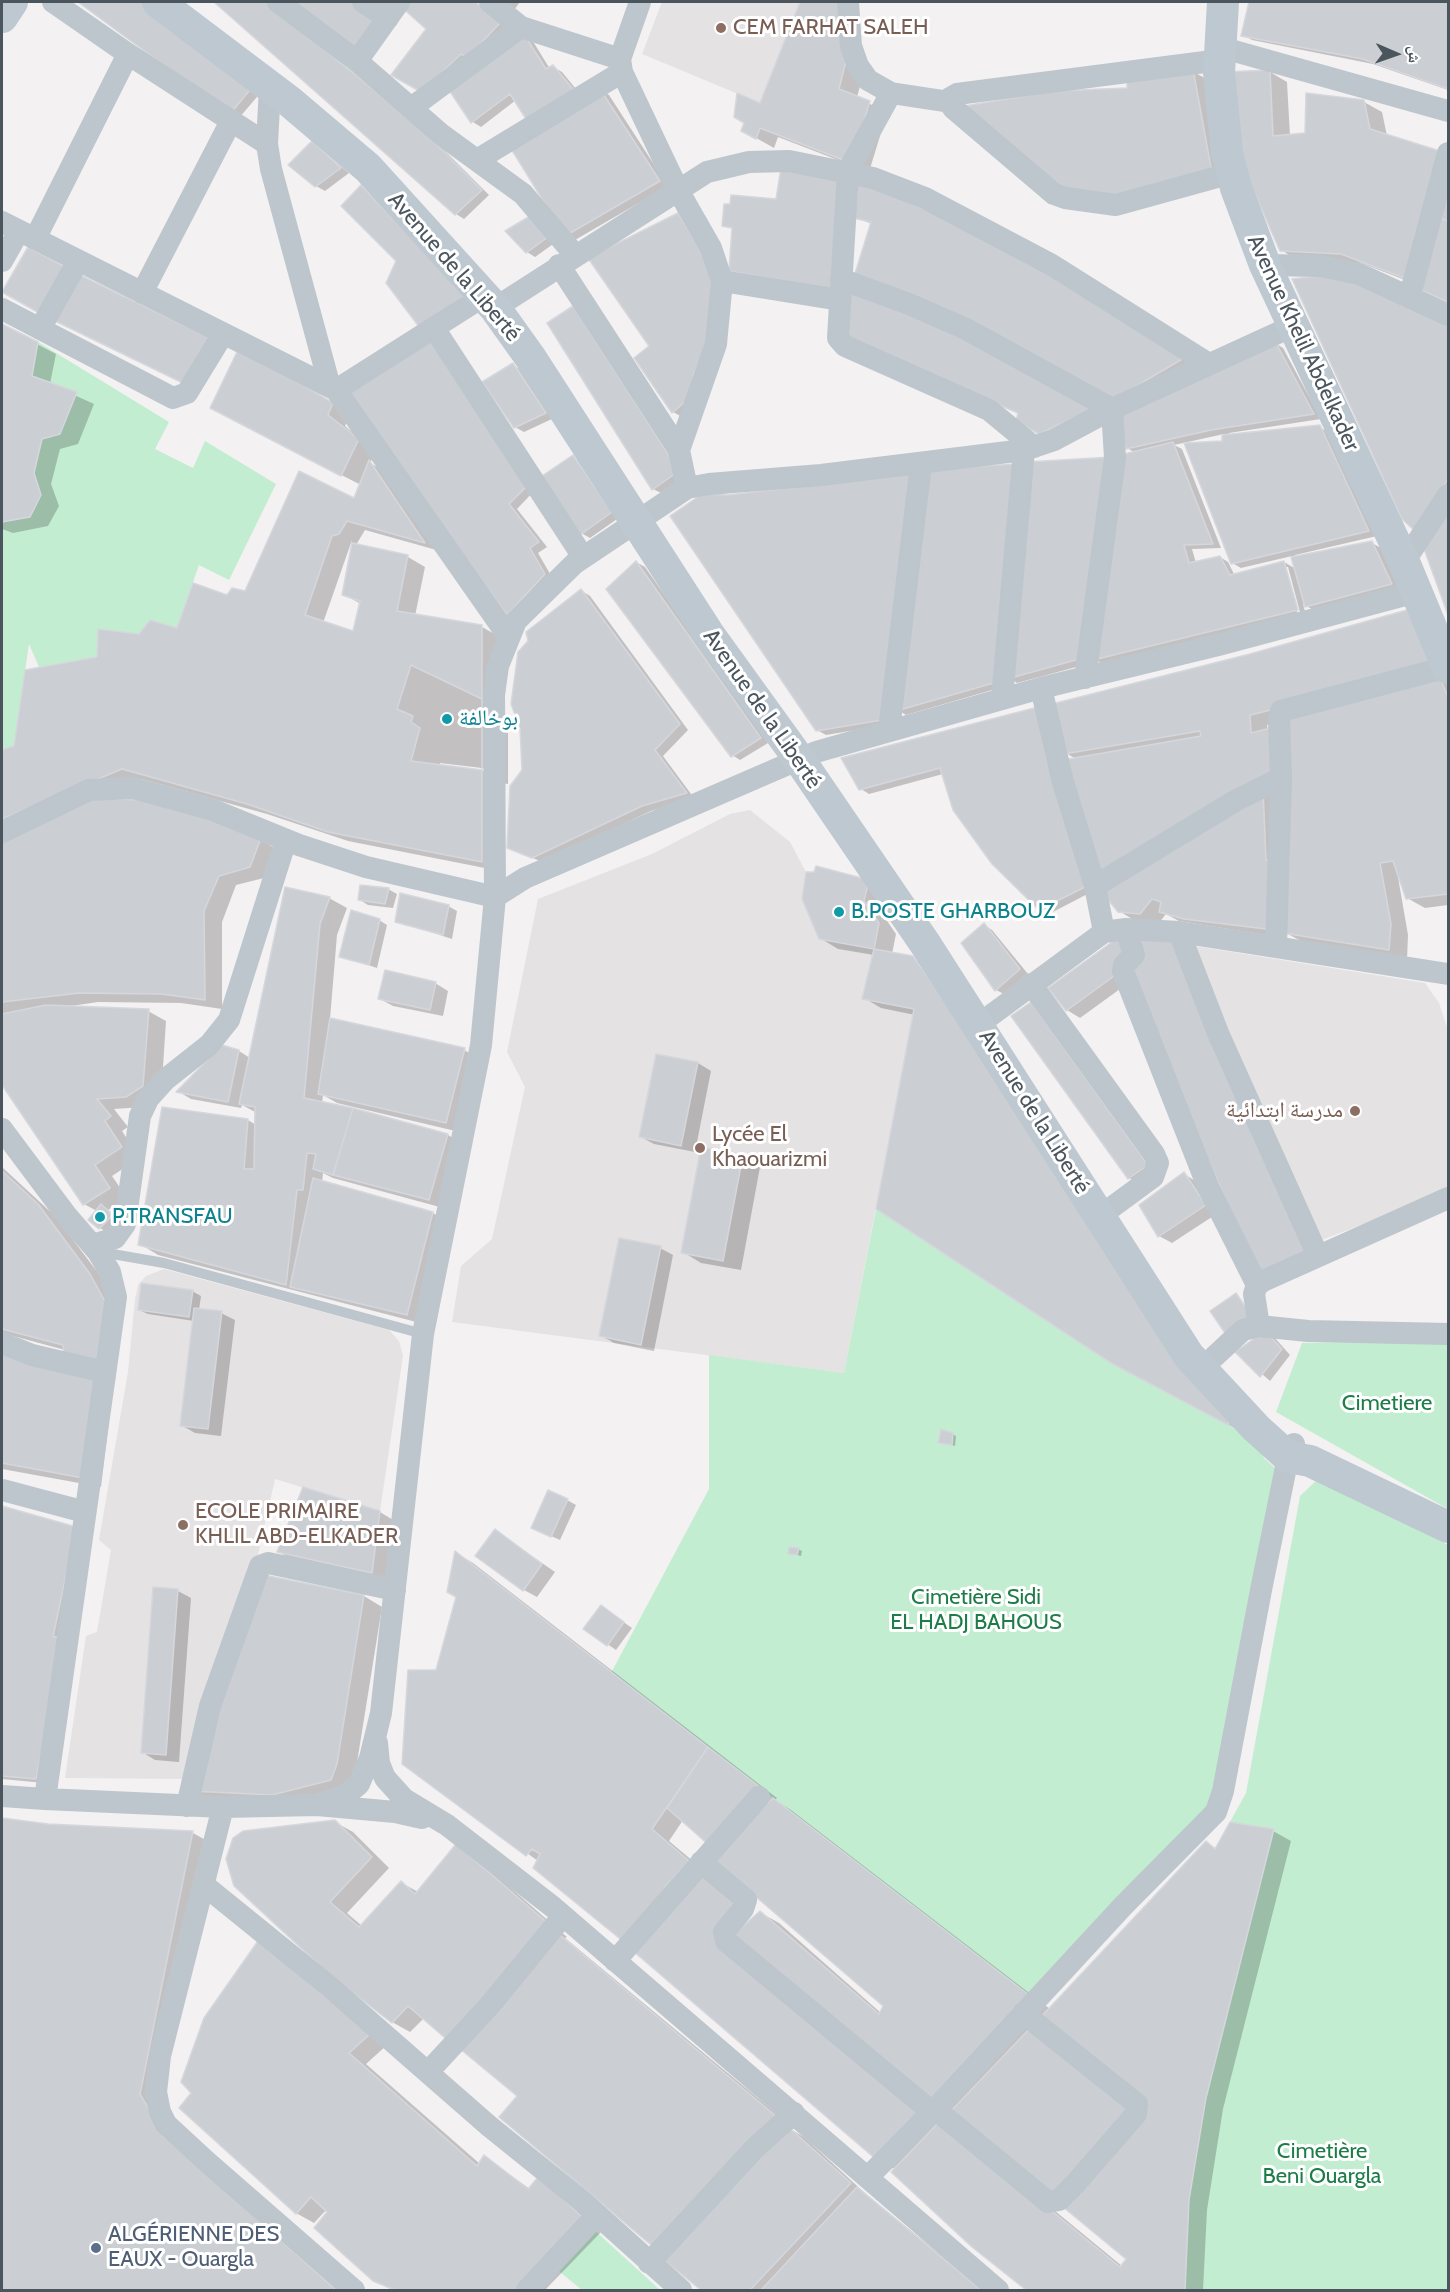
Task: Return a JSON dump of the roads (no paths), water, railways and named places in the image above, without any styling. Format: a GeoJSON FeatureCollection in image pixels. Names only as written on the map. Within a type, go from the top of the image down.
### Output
{"type":"FeatureCollection","features":[{"type":"Feature","properties":{"kind":"street"},"geometry":{"type":"LineString","coordinates":[[2,17],[12,2]]}},
{"type":"Feature","properties":{"kind":"street"},"geometry":{"type":"LineString","coordinates":[[53,2],[128,54],[267,144]]}},
{"type":"Feature","properties":{"kind":"street","name":"Avenue de la Liberté"},"geometry":{"type":"LineString","coordinates":[[158,2],[270,87],[368,168],[496,301]]}},
{"type":"Feature","properties":{"kind":"street","name":"Avenue de la Liberté"},"geometry":{"type":"LineString","coordinates":[[185,2],[301,90],[379,159],[426,206],[496,301],[642,520],[1054,1110],[1107,1212],[1190,1356],[1256,1428],[1297,1454],[1449,1527]]}},
{"type":"Feature","properties":{"kind":"street"},"geometry":{"type":"LineString","coordinates":[[278,2],[357,61],[411,108],[523,194],[567,260],[679,450],[687,488]]}},
{"type":"Feature","properties":{"kind":"street"},"geometry":{"type":"LineString","coordinates":[[357,61],[393,10],[363,2]]}},
{"type":"Feature","properties":{"kind":"street"},"geometry":{"type":"LineString","coordinates":[[490,2],[621,66],[679,192],[711,248],[722,281],[716,344],[679,450]]}},
{"type":"Feature","properties":{"kind":"street"},"geometry":{"type":"LineString","coordinates":[[477,160],[621,66],[640,2]]}},
{"type":"Feature","properties":{"kind":"street"},"geometry":{"type":"LineString","coordinates":[[848,2],[851,46],[858,66],[868,80],[891,93],[950,102]]}},
{"type":"Feature","properties":{"kind":"street","name":"Avenue Khelil Abdelkader"},"geometry":{"type":"LineString","coordinates":[[1223,2],[1220,53],[1223,117],[1232,173],[1265,265],[1416,591],[1441,630],[1448,668]]}},
{"type":"Feature","properties":{"kind":"street"},"geometry":{"type":"LineString","coordinates":[[411,108],[514,15]]}},
{"type":"Feature","properties":{"kind":"street"},"geometry":{"type":"LineString","coordinates":[[1232,173],[1116,205],[1065,198],[1054,194],[953,108],[950,98],[957,94],[1220,53],[1449,111]]}},
{"type":"Feature","properties":{"kind":"street"},"geometry":{"type":"LineString","coordinates":[[2,261],[128,54]]}},
{"type":"Feature","properties":{"kind":"street"},"geometry":{"type":"LineString","coordinates":[[270,87],[267,144],[276,194],[333,388],[508,636]]}},
{"type":"Feature","properties":{"kind":"street"},"geometry":{"type":"LineString","coordinates":[[891,93],[848,171],[838,334],[844,346],[989,410],[1029,448]]}},
{"type":"Feature","properties":{"kind":"street"},"geometry":{"type":"LineString","coordinates":[[142,293],[231,121]]}},
{"type":"Feature","properties":{"kind":"street"},"geometry":{"type":"LineString","coordinates":[[1410,296],[1449,153]]}},
{"type":"Feature","properties":{"kind":"street"},"geometry":{"type":"LineString","coordinates":[[333,388],[434,328],[496,301],[567,260],[679,192],[707,172],[749,162],[789,161],[848,171],[903,188],[985,228],[1053,265],[1209,364]]}},
{"type":"Feature","properties":{"kind":"street"},"geometry":{"type":"LineString","coordinates":[[19,230],[333,388]]}},
{"type":"Feature","properties":{"kind":"street"},"geometry":{"type":"LineString","coordinates":[[40,329],[78,261]]}},
{"type":"Feature","properties":{"kind":"street"},"geometry":{"type":"LineString","coordinates":[[1265,265],[1337,268],[1359,273],[1449,315]]}},
{"type":"Feature","properties":{"kind":"street"},"geometry":{"type":"LineString","coordinates":[[722,281],[840,290],[909,304],[966,329],[1112,409]]}},
{"type":"Feature","properties":{"kind":"street"},"geometry":{"type":"LineString","coordinates":[[2,309],[173,398],[187,393],[223,334]]}},
{"type":"Feature","properties":{"kind":"street"},"geometry":{"type":"LineString","coordinates":[[317,1805],[346,1795],[359,1784],[370,1758],[381,1713],[423,1334],[481,1045],[495,897],[493,727],[498,666],[508,636],[525,609],[584,557],[687,488],[921,464],[1029,448],[1054,440],[1112,409],[1294,325]]}},
{"type":"Feature","properties":{"kind":"street"},"geometry":{"type":"LineString","coordinates":[[434,328],[584,557]]}},
{"type":"Feature","properties":{"kind":"street"},"geometry":{"type":"LineString","coordinates":[[1085,678],[1115,458],[1112,409]]}},
{"type":"Feature","properties":{"kind":"street"},"geometry":{"type":"LineString","coordinates":[[1002,699],[1029,448]]}},
{"type":"Feature","properties":{"kind":"street"},"geometry":{"type":"LineString","coordinates":[[889,730],[921,464]]}},
{"type":"Feature","properties":{"kind":"street"},"geometry":{"type":"LineString","coordinates":[[1404,562],[1449,495]]}},
{"type":"Feature","properties":{"kind":"street"},"geometry":{"type":"LineString","coordinates":[[2,832],[64,800],[90,790],[108,787],[133,788],[173,797],[286,840],[366,867],[495,897],[525,878],[808,755],[1041,688],[1416,591]]}},
{"type":"Feature","properties":{"kind":"street"},"geometry":{"type":"LineString","coordinates":[[1276,947],[1281,778],[1279,719],[1284,710],[1448,668]]}},
{"type":"Feature","properties":{"kind":"street"},"geometry":{"type":"LineString","coordinates":[[1041,688],[1063,782],[1095,886],[1115,931],[1134,953],[1124,965],[1123,971],[1208,1187],[1257,1285],[1254,1294],[1259,1326]]}},
{"type":"Feature","properties":{"kind":"street","name":"Avenue de la Liberté"},"geometry":{"type":"LineString","coordinates":[[808,755],[982,1029],[1107,1212],[1214,1357],[1297,1454]]}},
{"type":"Feature","properties":{"kind":"street"},"geometry":{"type":"LineString","coordinates":[[1095,886],[1235,801],[1281,778]]}},
{"type":"Feature","properties":{"kind":"street"},"geometry":{"type":"LineString","coordinates":[[95,1249],[115,1238],[125,1224],[140,1116],[148,1099],[166,1079],[209,1045],[229,1020],[286,840]]}},
{"type":"Feature","properties":{"kind":"street"},"geometry":{"type":"LineString","coordinates":[[990,1016],[1031,984],[1115,931],[1179,932],[1447,978]]}},
{"type":"Feature","properties":{"kind":"street"},"geometry":{"type":"LineString","coordinates":[[1179,932],[1218,1033],[1318,1256]]}},
{"type":"Feature","properties":{"kind":"street"},"geometry":{"type":"LineString","coordinates":[[1031,984],[1154,1154],[1158,1163],[1153,1177],[1107,1212]]}},
{"type":"Feature","properties":{"kind":"street"},"geometry":{"type":"LineString","coordinates":[[2,1129],[67,1216],[95,1249],[110,1272],[116,1296],[45,1799]]}},
{"type":"Feature","properties":{"kind":"street"},"geometry":{"type":"LineString","coordinates":[[1257,1285],[1449,1198]]}},
{"type":"Feature","properties":{"kind":"street"},"geometry":{"type":"LineString","coordinates":[[1214,1357],[1243,1330],[1259,1326],[1308,1330],[1449,1334]]}},
{"type":"Feature","properties":{"kind":"street"},"geometry":{"type":"LineString","coordinates":[[2,1343],[32,1355],[105,1372]]}},
{"type":"Feature","properties":{"kind":"street"},"geometry":{"type":"LineString","coordinates":[[868,2177],[1123,1906],[1216,1812],[1220,1804],[1297,1454]]}},
{"type":"Feature","properties":{"kind":"street"},"geometry":{"type":"LineString","coordinates":[[2,1490],[86,1512]]}},
{"type":"Feature","properties":{"kind":"street"},"geometry":{"type":"LineString","coordinates":[[187,1806],[210,1706],[260,1566],[268,1563],[395,1590]]}},
{"type":"Feature","properties":{"kind":"street"},"geometry":{"type":"LineString","coordinates":[[376,1732],[379,1763],[394,1790],[447,1825],[563,1916],[998,2290]]}},
{"type":"Feature","properties":{"kind":"street"},"geometry":{"type":"LineString","coordinates":[[2,1796],[187,1806],[317,1805],[395,1812],[447,1825]]}},
{"type":"Feature","properties":{"kind":"street"},"geometry":{"type":"LineString","coordinates":[[615,1961],[759,1797]]}},
{"type":"Feature","properties":{"kind":"street"},"geometry":{"type":"LineString","coordinates":[[224,1807],[160,2055],[156,2091],[160,2112],[166,2124],[206,2161],[354,2290]]}},
{"type":"Feature","properties":{"kind":"street"},"geometry":{"type":"LineString","coordinates":[[701,1862],[746,1900],[743,1909],[724,1932],[726,1941],[1048,2202],[1059,2200],[1075,2184],[1136,2114],[1138,2107],[1134,2101],[1023,2013]]}},
{"type":"Feature","properties":{"kind":"street"},"geometry":{"type":"LineString","coordinates":[[204,1885],[330,1987],[597,2215],[681,2290]]}},
{"type":"Feature","properties":{"kind":"street"},"geometry":{"type":"LineString","coordinates":[[428,2072],[490,2005],[563,1916]]}},
{"type":"Feature","properties":{"kind":"street"},"geometry":{"type":"LineString","coordinates":[[649,2263],[755,2148],[794,2113]]}},
{"type":"Feature","properties":{"kind":"street"},"geometry":{"type":"LineString","coordinates":[[526,2290],[597,2215]]}},
{"type":"Feature","properties":{"kind":"lane"},"geometry":{"type":"LineString","coordinates":[[95,1249],[164,1263],[423,1334]]}},
{"type":"Feature","properties":{"kind":"place","name":"CEM FARHAT SALEH"},"geometry":{"type":"Point","coordinates":[721,28]}},
{"type":"Feature","properties":{"kind":"place","name":"بوخالفة"},"geometry":{"type":"Point","coordinates":[447,719]}},
{"type":"Feature","properties":{"kind":"place","name":"B.POSTE GHARBOUZ"},"geometry":{"type":"Point","coordinates":[839,912]}},
{"type":"Feature","properties":{"kind":"place","name":"مدرسة ابتدائية"},"geometry":{"type":"Point","coordinates":[1355,1111]}},
{"type":"Feature","properties":{"kind":"place","name":"Lycée El Khaouarizmi"},"geometry":{"type":"Point","coordinates":[700,1148]}},
{"type":"Feature","properties":{"kind":"place","name":"P.TRANSFAU"},"geometry":{"type":"Point","coordinates":[100,1217]}},
{"type":"Feature","properties":{"kind":"place","name":"ECOLE PRIMAIRE KHLIL ABD-ELKADER"},"geometry":{"type":"Point","coordinates":[183,1525]}},
{"type":"Feature","properties":{"kind":"place","name":"ALGÉRIENNE DES EAUX - Ouargla"},"geometry":{"type":"Point","coordinates":[96,2248]}},
{"type":"Feature","properties":{"kind":"park label","name":"Cimetiere"},"geometry":{"type":"Point","coordinates":[1387,1404]}},
{"type":"Feature","properties":{"kind":"park label","name":"Cimetière Sidi EL HADJ BAHOUS"},"geometry":{"type":"Point","coordinates":[976,1610]}},
{"type":"Feature","properties":{"kind":"park label","name":"Cimetière Beni Ouargla"},"geometry":{"type":"Point","coordinates":[1322,2164]}}]}
